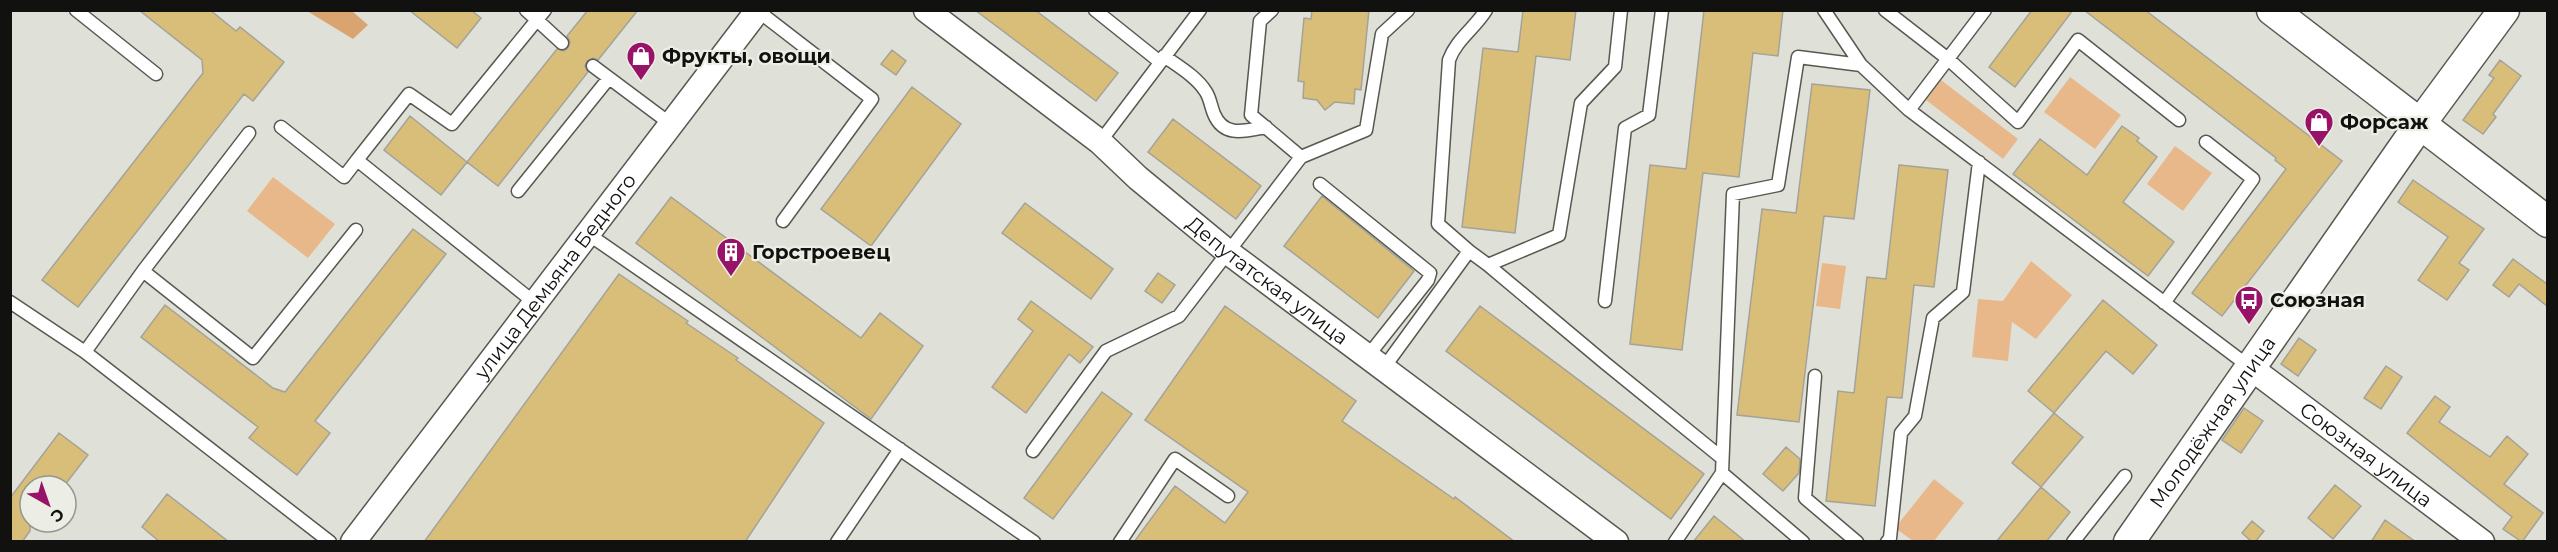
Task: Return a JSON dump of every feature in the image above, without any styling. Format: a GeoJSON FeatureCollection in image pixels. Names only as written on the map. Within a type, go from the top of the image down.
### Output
{"type":"FeatureCollection","features":[{"type":"Feature","properties":{"kind":"street","name":"Депутатская улица"},"geometry":{"type":"LineString","coordinates":[[926,10],[1100,142],[1138,178],[1229,253],[1616,542]]}},
{"type":"Feature","properties":{"kind":"street"},"geometry":{"type":"LineString","coordinates":[[2272,10],[2547,222]]}},
{"type":"Feature","properties":{"kind":"street","name":"Молодёжная улица"},"geometry":{"type":"LineString","coordinates":[[2129,542],[2420,124],[2504,10]]}},
{"type":"Feature","properties":{"kind":"street","name":"улица Демьяна Бедного"},"geometry":{"type":"LineString","coordinates":[[353,542],[758,11]]}},
{"type":"Feature","properties":{"kind":"street","name":"Союзная улица"},"geometry":{"type":"LineString","coordinates":[[2251,368],[2482,542]]}},
{"type":"Feature","properties":{"kind":"lane"},"geometry":{"type":"LineString","coordinates":[[76,10],[156,74]]}},
{"type":"Feature","properties":{"kind":"lane"},"geometry":{"type":"LineString","coordinates":[[526,10],[541,16],[562,43]]}},
{"type":"Feature","properties":{"kind":"lane"},"geometry":{"type":"LineString","coordinates":[[1095,10],[1207,93],[1221,126],[1229,131],[1241,132],[1266,127]]}},
{"type":"Feature","properties":{"kind":"lane"},"geometry":{"type":"LineString","coordinates":[[1100,142],[1200,10]]}},
{"type":"Feature","properties":{"kind":"lane"},"geometry":{"type":"LineString","coordinates":[[1272,10],[1260,21],[1251,115],[1300,157]]}},
{"type":"Feature","properties":{"kind":"lane"},"geometry":{"type":"LineString","coordinates":[[1034,451],[1106,351],[1179,316],[1300,157],[1366,130],[1382,34],[1408,10]]}},
{"type":"Feature","properties":{"kind":"lane"},"geometry":{"type":"LineString","coordinates":[[1486,10],[1478,23],[1453,50],[1449,60],[1438,224],[1722,458]]}},
{"type":"Feature","properties":{"kind":"lane"},"geometry":{"type":"LineString","coordinates":[[1488,265],[1559,235],[1581,103],[1615,67],[1621,10]]}},
{"type":"Feature","properties":{"kind":"lane"},"geometry":{"type":"LineString","coordinates":[[1605,301],[1625,128],[1649,116],[1662,10]]}},
{"type":"Feature","properties":{"kind":"lane"},"geometry":{"type":"LineString","coordinates":[[1824,10],[1861,65],[1909,110],[2251,368]]}},
{"type":"Feature","properties":{"kind":"lane"},"geometry":{"type":"LineString","coordinates":[[1885,10],[1948,59],[2018,122],[2078,40],[2179,120]]}},
{"type":"Feature","properties":{"kind":"lane"},"geometry":{"type":"LineString","coordinates":[[1909,110],[1985,10]]}},
{"type":"Feature","properties":{"kind":"lane"},"geometry":{"type":"LineString","coordinates":[[758,11],[872,99],[783,221]]}},
{"type":"Feature","properties":{"kind":"lane"},"geometry":{"type":"LineString","coordinates":[[280,127],[344,177],[409,94],[452,124],[541,16]]}},
{"type":"Feature","properties":{"kind":"lane"},"geometry":{"type":"LineString","coordinates":[[1675,542],[1722,473],[1733,194],[1778,185],[1798,57],[1861,65]]}},
{"type":"Feature","properties":{"kind":"lane"},"geometry":{"type":"LineString","coordinates":[[593,66],[672,125]]}},
{"type":"Feature","properties":{"kind":"lane"},"geometry":{"type":"LineString","coordinates":[[518,191],[609,78]]}},
{"type":"Feature","properties":{"kind":"lane"},"geometry":{"type":"LineString","coordinates":[[85,352],[143,271],[249,133]]}},
{"type":"Feature","properties":{"kind":"lane"},"geometry":{"type":"LineString","coordinates":[[2164,303],[2253,179],[2206,142]]}},
{"type":"Feature","properties":{"kind":"lane"},"geometry":{"type":"LineString","coordinates":[[357,160],[535,303]]}},
{"type":"Feature","properties":{"kind":"lane"},"geometry":{"type":"LineString","coordinates":[[1887,542],[1890,538],[1901,433],[1916,416],[1933,318],[1963,292],[1979,162]]}},
{"type":"Feature","properties":{"kind":"lane"},"geometry":{"type":"LineString","coordinates":[[1320,184],[1430,273],[1428,280],[1375,363]]}},
{"type":"Feature","properties":{"kind":"lane"},"geometry":{"type":"LineString","coordinates":[[143,271],[253,358],[356,230]]}},
{"type":"Feature","properties":{"kind":"lane"},"geometry":{"type":"LineString","coordinates":[[588,234],[1034,542]]}},
{"type":"Feature","properties":{"kind":"lane"},"geometry":{"type":"LineString","coordinates":[[1375,363],[1469,251]]}},
{"type":"Feature","properties":{"kind":"lane"},"geometry":{"type":"LineString","coordinates":[[10,302],[85,352],[330,542]]}},
{"type":"Feature","properties":{"kind":"lane"},"geometry":{"type":"LineString","coordinates":[[1815,376],[1804,498],[1857,542]]}},
{"type":"Feature","properties":{"kind":"lane"},"geometry":{"type":"LineString","coordinates":[[837,542],[900,449]]}},
{"type":"Feature","properties":{"kind":"lane"},"geometry":{"type":"LineString","coordinates":[[1120,542],[1175,459],[1228,496]]}},
{"type":"Feature","properties":{"kind":"lane"},"geometry":{"type":"LineString","coordinates":[[1722,473],[1803,542]]}},
{"type":"Feature","properties":{"kind":"lane"},"geometry":{"type":"LineString","coordinates":[[2073,542],[2125,476]]}},
{"type":"Feature","properties":{"kind":"shaded area"},"geometry":{"type":"Polygon","coordinates":[[[307,11],[352,11],[368,25],[353,39],[307,11]]]}},
{"type":"Feature","properties":{"kind":"shaded area"},"geometry":{"type":"Polygon","coordinates":[[[2070,77],[2121,115],[2095,149],[2044,112],[2070,77]]]}},
{"type":"Feature","properties":{"kind":"shaded area"},"geometry":{"type":"Polygon","coordinates":[[[1941,80],[2018,139],[2003,159],[1926,100],[1941,80]]]}},
{"type":"Feature","properties":{"kind":"shaded area"},"geometry":{"type":"Polygon","coordinates":[[[2175,146],[2212,173],[2183,211],[2147,184],[2175,146]]]}},
{"type":"Feature","properties":{"kind":"shaded area"},"geometry":{"type":"Polygon","coordinates":[[[273,177],[335,224],[308,258],[247,211],[273,177]]]}},
{"type":"Feature","properties":{"kind":"shaded area"},"geometry":{"type":"Polygon","coordinates":[[[2031,261],[2072,295],[2036,339],[2012,322],[2008,361],[1972,357],[1978,299],[2003,301],[2031,261]]]}},
{"type":"Feature","properties":{"kind":"shaded area"},"geometry":{"type":"Polygon","coordinates":[[[1822,263],[1846,266],[1840,309],[1816,306],[1822,263]]]}},
{"type":"Feature","properties":{"kind":"shaded area"},"geometry":{"type":"Polygon","coordinates":[[[1934,479],[1964,503],[1934,541],[1913,541],[1895,528],[1934,479]]]}},
{"type":"Feature","properties":{"kind":"building"},"geometry":{"type":"Polygon","coordinates":[[[139,10],[210,10],[236,31],[240,27],[284,62],[253,101],[244,94],[78,307],[42,280],[203,73],[202,60],[139,10]]]}},
{"type":"Feature","properties":{"kind":"building"},"geometry":{"type":"Polygon","coordinates":[[[409,10],[471,10],[481,18],[457,48],[409,10]]]}},
{"type":"Feature","properties":{"kind":"building"},"geometry":{"type":"Polygon","coordinates":[[[588,10],[638,10],[598,60],[593,58],[587,61],[585,66],[588,72],[498,186],[467,162],[557,49],[564,51],[568,48],[570,41],[567,36],[588,10]]]}},
{"type":"Feature","properties":{"kind":"building"},"geometry":{"type":"Polygon","coordinates":[[[975,10],[1035,10],[1118,73],[1096,101],[975,10]]]}},
{"type":"Feature","properties":{"kind":"building"},"geometry":{"type":"Polygon","coordinates":[[[1312,10],[1369,10],[1361,90],[1355,89],[1354,104],[1335,102],[1325,110],[1317,100],[1303,98],[1304,82],[1298,81],[1304,18],[1311,19],[1312,10]]]}},
{"type":"Feature","properties":{"kind":"building"},"geometry":{"type":"Polygon","coordinates":[[[1523,10],[1576,10],[1570,60],[1536,56],[1515,233],[1462,227],[1483,48],[1518,52],[1523,10]]]}},
{"type":"Feature","properties":{"kind":"building"},"geometry":{"type":"Polygon","coordinates":[[[1704,10],[1783,10],[1778,56],[1753,53],[1739,177],[1703,173],[1682,350],[1630,344],[1650,165],[1686,169],[1704,10]]]}},
{"type":"Feature","properties":{"kind":"building"},"geometry":{"type":"Polygon","coordinates":[[[2032,10],[2073,10],[2015,87],[1989,67],[2032,10]]]}},
{"type":"Feature","properties":{"kind":"building"},"geometry":{"type":"Polygon","coordinates":[[[2084,10],[2145,10],[2342,161],[2222,316],[2192,293],[2286,169],[2275,160],[2276,158],[2084,10]]]}},
{"type":"Feature","properties":{"kind":"building"},"geometry":{"type":"Polygon","coordinates":[[[892,50],[906,61],[896,75],[881,64],[892,50]]]}},
{"type":"Feature","properties":{"kind":"building"},"geometry":{"type":"Polygon","coordinates":[[[2500,60],[2521,76],[2493,114],[2496,117],[2483,134],[2463,120],[2494,78],[2489,75],[2500,60]]]}},
{"type":"Feature","properties":{"kind":"building"},"geometry":{"type":"Polygon","coordinates":[[[1812,84],[1870,90],[1854,219],[1824,216],[1799,422],[1737,415],[1762,209],[1796,213],[1812,84]]]}},
{"type":"Feature","properties":{"kind":"building"},"geometry":{"type":"Polygon","coordinates":[[[912,87],[961,124],[871,246],[821,209],[912,87]]]}},
{"type":"Feature","properties":{"kind":"building"},"geometry":{"type":"Polygon","coordinates":[[[410,116],[467,162],[441,195],[384,150],[410,116]]]}},
{"type":"Feature","properties":{"kind":"building"},"geometry":{"type":"Polygon","coordinates":[[[1173,119],[1261,186],[1236,219],[1148,152],[1173,119]]]}},
{"type":"Feature","properties":{"kind":"building"},"geometry":{"type":"Polygon","coordinates":[[[2122,126],[2139,138],[2137,141],[2157,157],[2123,202],[2174,242],[2148,276],[2013,174],[2040,139],[2087,175],[2122,126]]]}},
{"type":"Feature","properties":{"kind":"building"},"geometry":{"type":"Polygon","coordinates":[[[1899,165],[1948,170],[1934,287],[1914,285],[1902,398],[1887,397],[1875,506],[1826,501],[1838,391],[1854,393],[1867,277],[1886,279],[1899,165]]]}},
{"type":"Feature","properties":{"kind":"building"},"geometry":{"type":"Polygon","coordinates":[[[2413,180],[2484,229],[2459,263],[2469,270],[2447,300],[2418,280],[2448,237],[2398,202],[2413,180]]]}},
{"type":"Feature","properties":{"kind":"building"},"geometry":{"type":"Polygon","coordinates":[[[1322,196],[1414,271],[1378,318],[1284,246],[1322,196]]]}},
{"type":"Feature","properties":{"kind":"building","name":"Горстроевец"},"geometry":{"type":"Polygon","coordinates":[[[671,197],[861,338],[880,313],[923,346],[871,419],[636,243],[671,197]]]}},
{"type":"Feature","properties":{"kind":"building"},"geometry":{"type":"Polygon","coordinates":[[[1025,203],[1113,269],[1091,299],[1002,233],[1025,203]]]}},
{"type":"Feature","properties":{"kind":"building"},"geometry":{"type":"Polygon","coordinates":[[[413,229],[446,254],[315,421],[330,433],[297,475],[249,438],[258,427],[141,337],[165,305],[273,388],[285,392],[413,229]]]}},
{"type":"Feature","properties":{"kind":"building"},"geometry":{"type":"Polygon","coordinates":[[[2513,259],[2547,284],[2547,306],[2519,284],[2509,297],[2493,285],[2513,259]]]}},
{"type":"Feature","properties":{"kind":"building"},"geometry":{"type":"Polygon","coordinates":[[[1158,273],[1175,285],[1162,303],[1145,291],[1158,273]]]}},
{"type":"Feature","properties":{"kind":"building"},"geometry":{"type":"Polygon","coordinates":[[[619,274],[688,321],[686,323],[738,358],[736,360],[824,423],[745,542],[424,542],[619,274]]]}},
{"type":"Feature","properties":{"kind":"building"},"geometry":{"type":"Polygon","coordinates":[[[2103,300],[2157,345],[2133,374],[2106,351],[2054,413],[2028,391],[2103,300]]]}},
{"type":"Feature","properties":{"kind":"building"},"geometry":{"type":"Polygon","coordinates":[[[1031,301],[1093,347],[1080,363],[1069,354],[1026,413],[992,387],[1033,331],[1018,319],[1031,301]]]}},
{"type":"Feature","properties":{"kind":"building"},"geometry":{"type":"Polygon","coordinates":[[[1225,306],[1356,401],[1342,421],[1454,499],[1455,497],[1515,542],[1134,542],[1175,486],[1225,523],[1248,492],[1145,420],[1225,306]]]}},
{"type":"Feature","properties":{"kind":"building"},"geometry":{"type":"Polygon","coordinates":[[[1480,306],[1704,474],[1671,519],[1446,351],[1480,306]]]}},
{"type":"Feature","properties":{"kind":"building"},"geometry":{"type":"Polygon","coordinates":[[[2299,338],[2316,350],[2298,376],[2281,364],[2299,338]]]}},
{"type":"Feature","properties":{"kind":"building"},"geometry":{"type":"Polygon","coordinates":[[[2386,366],[2402,377],[2381,409],[2364,398],[2386,366]]]}},
{"type":"Feature","properties":{"kind":"building"},"geometry":{"type":"Polygon","coordinates":[[[1102,392],[1132,414],[1053,519],[1024,498],[1102,392]]]}},
{"type":"Feature","properties":{"kind":"building"},"geometry":{"type":"Polygon","coordinates":[[[2435,396],[2450,407],[2439,422],[2490,457],[2507,436],[2528,454],[2504,484],[2543,513],[2522,542],[2503,529],[2512,517],[2407,433],[2435,396]]]}},
{"type":"Feature","properties":{"kind":"building"},"geometry":{"type":"Polygon","coordinates":[[[2244,408],[2263,421],[2241,453],[2222,440],[2244,408]]]}},
{"type":"Feature","properties":{"kind":"building"},"geometry":{"type":"Polygon","coordinates":[[[2054,413],[2083,437],[2041,487],[2012,463],[2054,413]]]}},
{"type":"Feature","properties":{"kind":"building"},"geometry":{"type":"Polygon","coordinates":[[[59,433],[88,455],[73,474],[28,474],[59,433]]]}},
{"type":"Feature","properties":{"kind":"building"},"geometry":{"type":"Polygon","coordinates":[[[1786,447],[1800,459],[1799,473],[1783,491],[1763,474],[1786,447]]]}},
{"type":"Feature","properties":{"kind":"building"},"geometry":{"type":"Polygon","coordinates":[[[2335,485],[2361,506],[2333,539],[2308,518],[2335,485]]]}},
{"type":"Feature","properties":{"kind":"building"},"geometry":{"type":"Polygon","coordinates":[[[18,487],[18,534],[28,534],[22,542],[10,542],[10,498],[18,487]]]}},
{"type":"Feature","properties":{"kind":"building"},"geometry":{"type":"Polygon","coordinates":[[[2041,487],[2070,512],[2046,542],[1996,542],[2041,487]]]}},
{"type":"Feature","properties":{"kind":"building"},"geometry":{"type":"Polygon","coordinates":[[[167,494],[229,542],[160,542],[142,527],[167,494]]]}},
{"type":"Feature","properties":{"kind":"building"},"geometry":{"type":"Polygon","coordinates":[[[1714,516],[1746,542],[1693,542],[1714,516]]]}},
{"type":"Feature","properties":{"kind":"building"},"geometry":{"type":"Polygon","coordinates":[[[2385,520],[2416,542],[2371,542],[2385,520]]]}},
{"type":"Feature","properties":{"kind":"building"},"geometry":{"type":"Polygon","coordinates":[[[2252,521],[2264,531],[2255,542],[2242,533],[2252,521]]]}},
{"type":"Feature","properties":{"kind":"place","name":"Фрукты, овощи"},"geometry":{"type":"Point","coordinates":[641,82]}},
{"type":"Feature","properties":{"kind":"place","name":"Форсаж"},"geometry":{"type":"Point","coordinates":[2319,148]}},
{"type":"Feature","properties":{"kind":"place","name":"Горстроевец"},"geometry":{"type":"Point","coordinates":[731,278]}},
{"type":"Feature","properties":{"kind":"place","name":"Союзная"},"geometry":{"type":"Point","coordinates":[2249,326]}}]}
